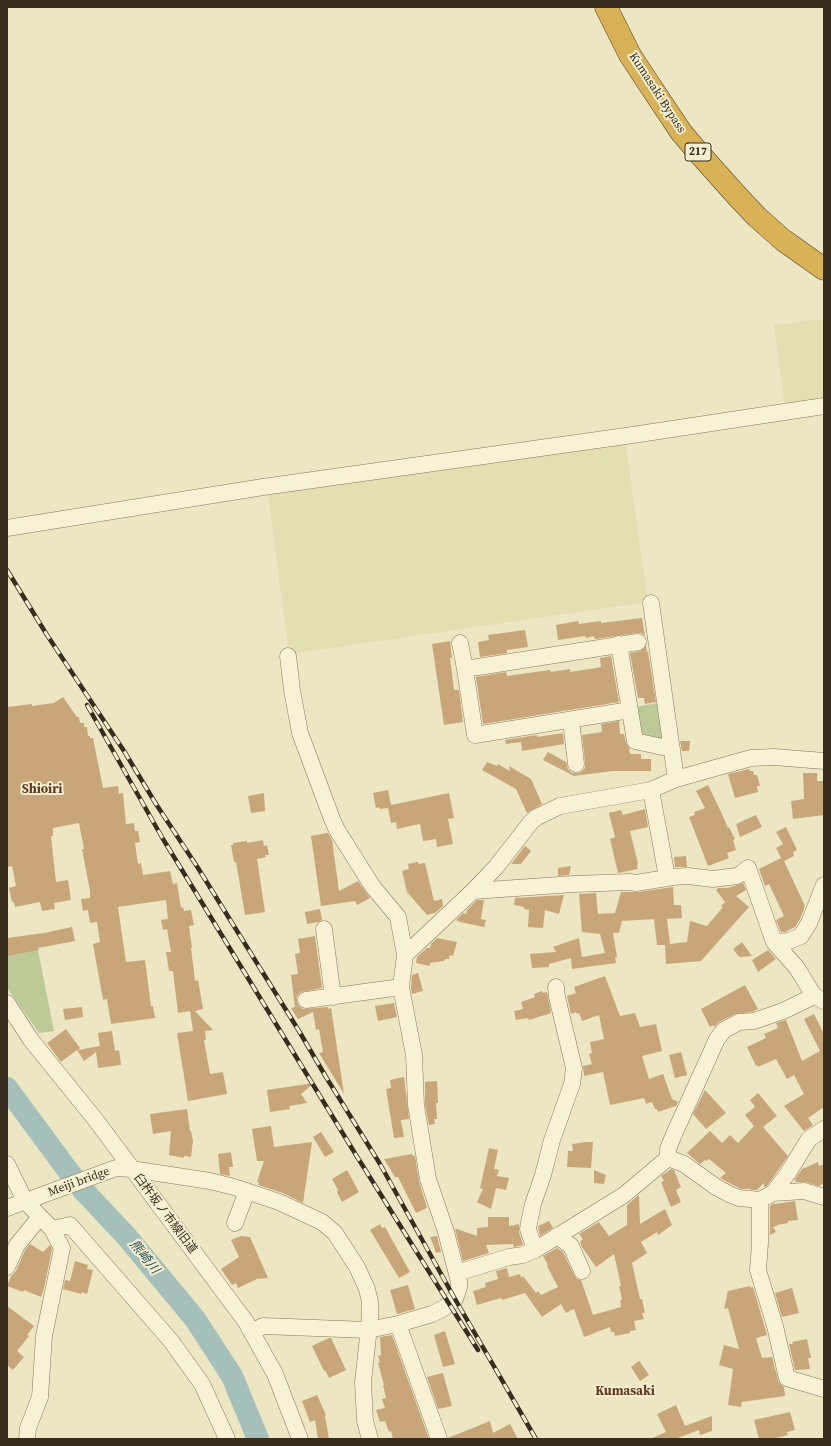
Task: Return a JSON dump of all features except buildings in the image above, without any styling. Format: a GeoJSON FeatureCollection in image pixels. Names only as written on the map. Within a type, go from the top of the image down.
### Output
{"type":"FeatureCollection","features":[{"type":"Feature","properties":{"kind":"highway","name":"Kumasaki Bypass"},"geometry":{"type":"LineString","coordinates":[[606,7],[630,55],[663,107],[693,147],[758,217],[783,240],[824,269]]}},
{"type":"Feature","properties":{"kind":"street"},"geometry":{"type":"LineString","coordinates":[[7,528],[263,487],[626,436],[824,406]]}},
{"type":"Feature","properties":{"kind":"street"},"geometry":{"type":"LineString","coordinates":[[651,603],[676,779]]}},
{"type":"Feature","properties":{"kind":"street"},"geometry":{"type":"LineString","coordinates":[[465,669],[638,642]]}},
{"type":"Feature","properties":{"kind":"street"},"geometry":{"type":"LineString","coordinates":[[460,643],[475,735],[630,710]]}},
{"type":"Feature","properties":{"kind":"street"},"geometry":{"type":"LineString","coordinates":[[619,644],[635,741],[672,749]]}},
{"type":"Feature","properties":{"kind":"street"},"geometry":{"type":"LineString","coordinates":[[252,1332],[263,1326],[368,1330],[398,1324],[432,1314],[449,1304],[455,1299],[458,1292],[459,1282],[446,1232],[428,1179],[416,1105],[414,1055],[401,987],[406,955],[398,917],[372,887],[337,830],[332,819],[300,733],[292,690],[288,656]]}},
{"type":"Feature","properties":{"kind":"street"},"geometry":{"type":"LineString","coordinates":[[571,720],[576,764]]}},
{"type":"Feature","properties":{"kind":"street"},"geometry":{"type":"LineString","coordinates":[[406,955],[474,891],[496,867],[531,822],[537,817],[560,806],[651,790],[676,779],[751,758],[774,756],[824,761]]}},
{"type":"Feature","properties":{"kind":"street"},"geometry":{"type":"LineString","coordinates":[[651,790],[667,877]]}},
{"type":"Feature","properties":{"kind":"street"},"geometry":{"type":"LineString","coordinates":[[457,1273],[509,1257],[523,1255],[535,1250],[624,1195],[668,1158],[668,1149],[675,1132],[717,1039],[724,1030],[739,1022],[754,1021],[819,999],[797,968],[774,942],[748,868],[742,874],[737,876],[713,879],[688,876],[667,877],[636,883],[582,884],[474,891]]}},
{"type":"Feature","properties":{"kind":"street"},"geometry":{"type":"LineString","coordinates":[[774,942],[789,941],[801,936],[809,923],[824,885]]}},
{"type":"Feature","properties":{"kind":"street"},"geometry":{"type":"LineString","coordinates":[[324,929],[333,996]]}},
{"type":"Feature","properties":{"kind":"street"},"geometry":{"type":"LineString","coordinates":[[306,1000],[401,987]]}},
{"type":"Feature","properties":{"kind":"street"},"geometry":{"type":"LineString","coordinates":[[535,1250],[528,1229],[529,1222],[533,1204],[544,1175],[552,1140],[572,1084],[574,1068],[556,987]]}},
{"type":"Feature","properties":{"kind":"street","name":"臼杵坂ノ市線旧道"},"geometry":{"type":"LineString","coordinates":[[7,1003],[31,1040],[95,1120],[124,1169],[246,1322],[275,1374],[300,1439]]}},
{"type":"Feature","properties":{"kind":"street"},"geometry":{"type":"LineString","coordinates":[[824,1129],[809,1139],[788,1173],[766,1196],[758,1270],[775,1326],[787,1378],[824,1389]]}},
{"type":"Feature","properties":{"kind":"street"},"geometry":{"type":"LineString","coordinates":[[668,1158],[684,1164],[716,1188],[739,1198],[804,1191],[824,1197]]}},
{"type":"Feature","properties":{"kind":"street"},"geometry":{"type":"LineString","coordinates":[[7,1164],[25,1201],[52,1229],[62,1248],[44,1336],[40,1397],[28,1434],[15,1439]]}},
{"type":"Feature","properties":{"kind":"street"},"geometry":{"type":"LineString","coordinates":[[124,1169],[210,1181],[246,1194],[279,1202],[312,1216],[335,1233],[357,1267],[367,1289],[370,1302],[363,1382],[365,1421],[370,1439]]}},
{"type":"Feature","properties":{"kind":"street","name":"Meiji bridge"},"geometry":{"type":"LineString","coordinates":[[7,1208],[124,1169]]}},
{"type":"Feature","properties":{"kind":"street"},"geometry":{"type":"LineString","coordinates":[[235,1223],[246,1194]]}},
{"type":"Feature","properties":{"kind":"street"},"geometry":{"type":"LineString","coordinates":[[7,1267],[17,1245],[40,1216]]}},
{"type":"Feature","properties":{"kind":"street"},"geometry":{"type":"LineString","coordinates":[[52,1229],[70,1225],[171,1341],[202,1384],[227,1439]]}},
{"type":"Feature","properties":{"kind":"street"},"geometry":{"type":"LineString","coordinates":[[557,1236],[570,1246],[582,1271]]}},
{"type":"Feature","properties":{"kind":"street"},"geometry":{"type":"LineString","coordinates":[[398,1324],[440,1439]]}},
{"type":"Feature","properties":{"kind":"shaded area"},"geometry":{"type":"Polygon","coordinates":[[[824,319],[824,401],[785,407],[774,325],[824,319]]]}},
{"type":"Feature","properties":{"kind":"shaded area"},"geometry":{"type":"Polygon","coordinates":[[[625,440],[648,602],[289,654],[268,494],[625,440]]]}},
{"type":"Feature","properties":{"kind":"green space"},"geometry":{"type":"Polygon","coordinates":[[[663,702],[665,742],[642,739],[635,707],[663,702]]]}},
{"type":"Feature","properties":{"kind":"green space"},"geometry":{"type":"Polygon","coordinates":[[[38,950],[54,1031],[39,1033],[7,988],[7,955],[38,950]]]}},
{"type":"Feature","properties":{"kind":"waterway","name":"熊崎川"},"geometry":{"type":"LineString","coordinates":[[7,1088],[83,1190],[127,1237],[195,1319],[232,1376],[258,1439]]}},
{"type":"Feature","properties":{"kind":"railway"},"geometry":{"type":"LineString","coordinates":[[7,570],[47,635],[124,751],[156,804],[198,868],[380,1164],[455,1299],[536,1439]]}},
{"type":"Feature","properties":{"kind":"railway"},"geometry":{"type":"LineString","coordinates":[[87,705],[163,839],[356,1155],[478,1350]]}},
{"type":"Feature","properties":{"kind":"district","name":"Shioiri"},"geometry":{"type":"Point","coordinates":[42,790]}},
{"type":"Feature","properties":{"kind":"district","name":"Kumasaki"},"geometry":{"type":"Point","coordinates":[625,1392]}}]}
